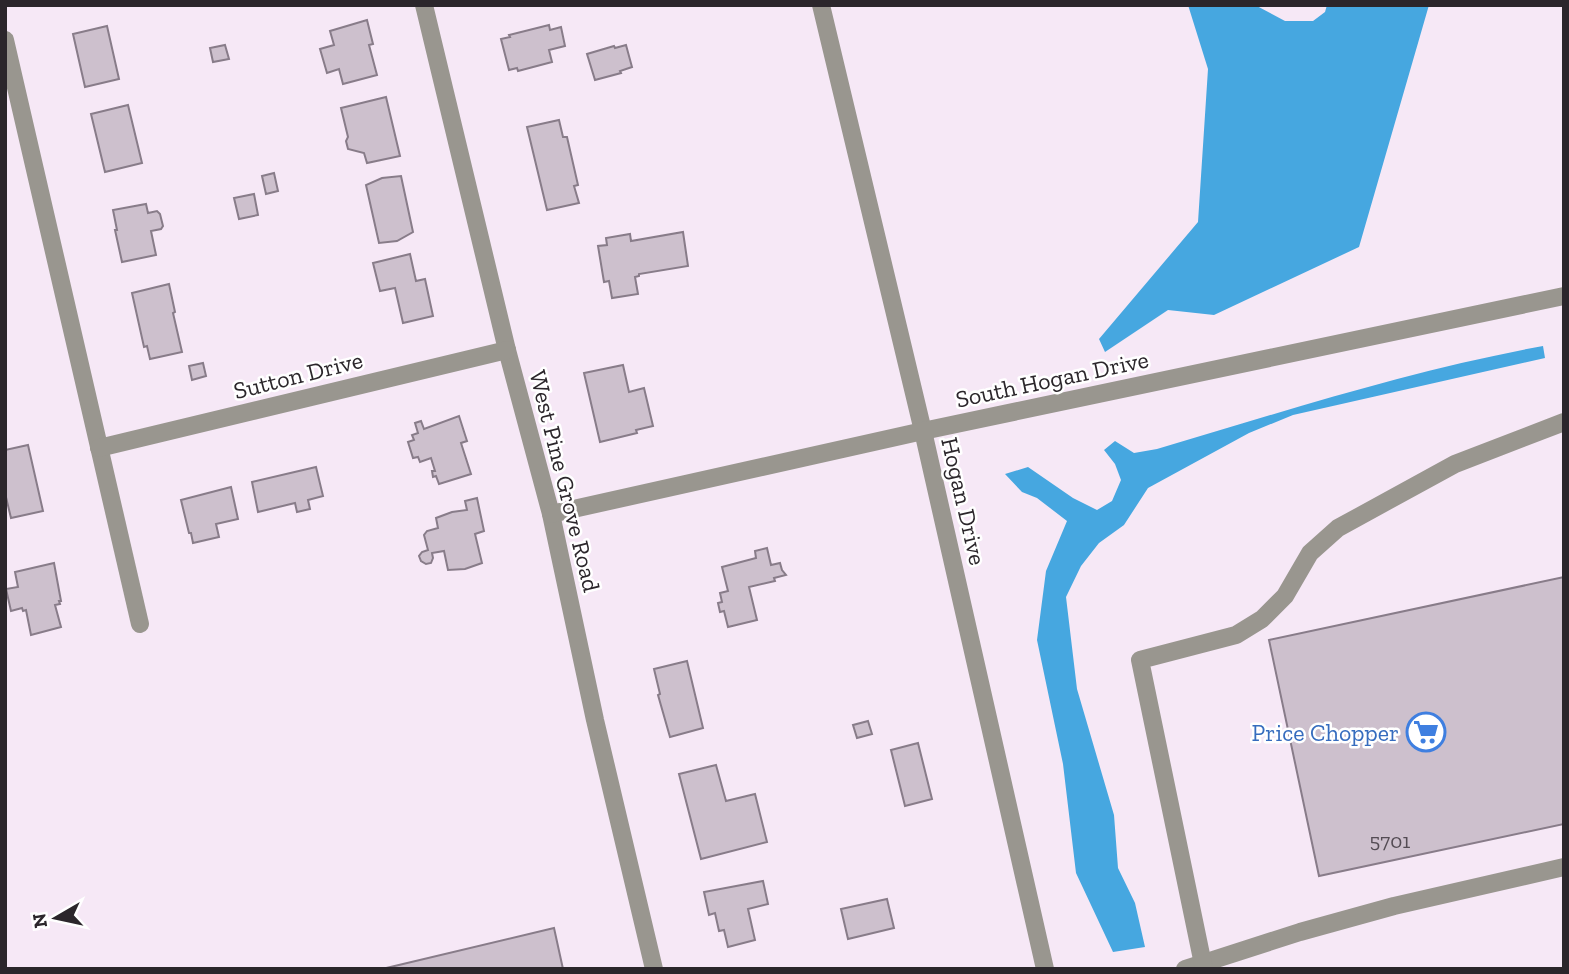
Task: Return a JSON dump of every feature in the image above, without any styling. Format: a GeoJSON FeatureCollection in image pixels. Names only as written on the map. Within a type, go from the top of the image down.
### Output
{"type":"FeatureCollection","features":[{"type":"Feature","properties":{"kind":"street","name":"West Pine Grove Road"},"geometry":{"type":"LineString","coordinates":[[424,5],[507,350],[551,514],[595,720],[654,969]]}},
{"type":"Feature","properties":{"kind":"street","name":"Hogan Drive"},"geometry":{"type":"LineString","coordinates":[[821,5],[923,431],[1045,969]]}},
{"type":"Feature","properties":{"kind":"street"},"geometry":{"type":"LineString","coordinates":[[5,40],[140,624]]}},
{"type":"Feature","properties":{"kind":"street","name":"South Hogan Drive"},"geometry":{"type":"LineString","coordinates":[[551,514],[923,431],[1564,296]]}},
{"type":"Feature","properties":{"kind":"street","name":"Sutton Drive"},"geometry":{"type":"LineString","coordinates":[[99,448],[507,350]]}},
{"type":"Feature","properties":{"kind":"street"},"geometry":{"type":"LineString","coordinates":[[1204,966],[1140,660],[1236,635],[1262,620],[1285,596],[1310,554],[1338,528],[1455,464],[1564,422]]}},
{"type":"Feature","properties":{"kind":"street"},"geometry":{"type":"LineString","coordinates":[[1185,969],[1204,966],[1300,932],[1394,906],[1564,867]]}},
{"type":"Feature","properties":{"kind":"water"},"geometry":{"type":"Polygon","coordinates":[[[1188,5],[1255,5],[1285,21],[1313,21],[1325,12],[1327,5],[1429,5],[1359,247],[1214,315],[1168,310],[1105,352],[1099,339],[1198,222],[1208,69],[1188,5]]]}},
{"type":"Feature","properties":{"kind":"water"},"geometry":{"type":"Polygon","coordinates":[[[1543,346],[1545,358],[1293,415],[1249,433],[1148,488],[1124,525],[1099,543],[1081,566],[1066,597],[1077,689],[1114,815],[1118,868],[1135,903],[1145,947],[1113,952],[1076,873],[1063,764],[1037,640],[1046,571],[1067,521],[1037,498],[1022,492],[1005,474],[1028,467],[1073,498],[1097,510],[1112,501],[1121,480],[1115,464],[1104,450],[1115,441],[1134,453],[1157,449],[1397,379],[1543,346]]]}},
{"type":"Feature","properties":{"kind":"building"},"geometry":{"type":"Polygon","coordinates":[[[367,20],[373,44],[369,45],[377,75],[343,84],[339,69],[327,73],[320,49],[334,45],[330,31],[367,20]]]}},
{"type":"Feature","properties":{"kind":"building"},"geometry":{"type":"Polygon","coordinates":[[[549,25],[550,30],[561,27],[565,46],[549,50],[552,62],[518,71],[517,68],[509,70],[501,39],[549,25]]]}},
{"type":"Feature","properties":{"kind":"building"},"geometry":{"type":"Polygon","coordinates":[[[107,26],[119,79],[85,87],[73,34],[107,26]]]}},
{"type":"Feature","properties":{"kind":"building"},"geometry":{"type":"Polygon","coordinates":[[[225,45],[229,59],[213,62],[210,48],[225,45]]]}},
{"type":"Feature","properties":{"kind":"building"},"geometry":{"type":"Polygon","coordinates":[[[626,45],[632,67],[595,80],[587,54],[626,45]]]}},
{"type":"Feature","properties":{"kind":"building"},"geometry":{"type":"Polygon","coordinates":[[[386,97],[400,156],[367,163],[364,153],[348,149],[341,108],[386,97]]]}},
{"type":"Feature","properties":{"kind":"building"},"geometry":{"type":"Polygon","coordinates":[[[128,105],[142,163],[105,172],[91,114],[128,105]]]}},
{"type":"Feature","properties":{"kind":"building"},"geometry":{"type":"Polygon","coordinates":[[[559,120],[563,137],[567,137],[578,185],[574,186],[579,203],[547,210],[527,127],[559,120]]]}},
{"type":"Feature","properties":{"kind":"building"},"geometry":{"type":"Polygon","coordinates":[[[274,173],[278,191],[266,194],[262,176],[274,173]]]}},
{"type":"Feature","properties":{"kind":"building"},"geometry":{"type":"Polygon","coordinates":[[[401,176],[413,232],[397,241],[379,243],[366,185],[382,178],[401,176]]]}},
{"type":"Feature","properties":{"kind":"building"},"geometry":{"type":"Polygon","coordinates":[[[254,194],[258,215],[239,219],[234,198],[254,194]]]}},
{"type":"Feature","properties":{"kind":"building"},"geometry":{"type":"Polygon","coordinates":[[[146,204],[148,213],[157,211],[160,214],[163,226],[151,231],[156,255],[122,262],[113,210],[146,204]]]}},
{"type":"Feature","properties":{"kind":"building"},"geometry":{"type":"Polygon","coordinates":[[[683,232],[688,266],[639,274],[635,277],[638,294],[612,298],[609,281],[604,282],[598,246],[607,245],[606,238],[630,234],[631,241],[683,232]]]}},
{"type":"Feature","properties":{"kind":"building"},"geometry":{"type":"Polygon","coordinates":[[[410,254],[416,281],[425,279],[433,316],[403,323],[395,288],[380,291],[373,263],[410,254]]]}},
{"type":"Feature","properties":{"kind":"building"},"geometry":{"type":"Polygon","coordinates":[[[169,284],[182,352],[150,359],[147,346],[144,347],[132,293],[169,284]]]}},
{"type":"Feature","properties":{"kind":"building"},"geometry":{"type":"Polygon","coordinates":[[[203,363],[206,376],[192,380],[189,366],[203,363]]]}},
{"type":"Feature","properties":{"kind":"building"},"geometry":{"type":"Polygon","coordinates":[[[623,365],[629,392],[644,388],[653,426],[600,442],[584,373],[623,365]]]}},
{"type":"Feature","properties":{"kind":"building"},"geometry":{"type":"Polygon","coordinates":[[[459,416],[467,441],[461,443],[471,474],[439,484],[436,476],[433,477],[432,471],[435,471],[431,458],[420,462],[418,457],[413,458],[408,442],[414,440],[412,435],[418,433],[415,423],[421,421],[424,429],[459,416]]]}},
{"type":"Feature","properties":{"kind":"building"},"geometry":{"type":"Polygon","coordinates":[[[28,445],[43,511],[11,518],[5,493],[5,450],[28,445]]]}},
{"type":"Feature","properties":{"kind":"building"},"geometry":{"type":"Polygon","coordinates":[[[316,467],[323,496],[308,500],[310,509],[297,512],[295,503],[258,512],[252,482],[316,467]]]}},
{"type":"Feature","properties":{"kind":"building"},"geometry":{"type":"Polygon","coordinates":[[[231,487],[238,519],[216,524],[219,537],[193,543],[181,500],[231,487]]]}},
{"type":"Feature","properties":{"kind":"building"},"geometry":{"type":"Polygon","coordinates":[[[477,498],[484,531],[475,534],[482,563],[465,569],[448,570],[444,551],[432,553],[431,563],[421,561],[419,556],[428,550],[424,535],[427,531],[438,528],[436,518],[467,510],[465,501],[477,498]]]}},
{"type":"Feature","properties":{"kind":"building"},"geometry":{"type":"Polygon","coordinates":[[[767,548],[771,565],[780,563],[786,575],[774,578],[775,581],[749,587],[757,620],[728,627],[724,611],[720,612],[718,603],[722,602],[720,593],[728,591],[722,567],[756,558],[755,551],[767,548]]]}},
{"type":"Feature","properties":{"kind":"building"},"geometry":{"type":"Polygon","coordinates":[[[54,563],[61,601],[55,605],[61,627],[31,635],[26,610],[23,611],[22,608],[11,611],[6,589],[18,587],[15,572],[54,563]]]}},
{"type":"Feature","properties":{"kind":"building","name":"Price Chopper"},"geometry":{"type":"Polygon","coordinates":[[[1564,577],[1564,824],[1319,876],[1269,640],[1564,577]]]}},
{"type":"Feature","properties":{"kind":"building"},"geometry":{"type":"Polygon","coordinates":[[[687,661],[703,728],[670,737],[654,669],[687,661]]]}},
{"type":"Feature","properties":{"kind":"building"},"geometry":{"type":"Polygon","coordinates":[[[868,721],[872,734],[857,738],[853,725],[868,721]]]}},
{"type":"Feature","properties":{"kind":"building"},"geometry":{"type":"Polygon","coordinates":[[[918,743],[932,799],[905,806],[891,750],[918,743]]]}},
{"type":"Feature","properties":{"kind":"building"},"geometry":{"type":"Polygon","coordinates":[[[716,765],[726,801],[755,794],[767,842],[701,859],[679,774],[716,765]]]}},
{"type":"Feature","properties":{"kind":"building"},"geometry":{"type":"Polygon","coordinates":[[[763,881],[768,904],[748,909],[755,940],[728,947],[724,930],[719,931],[715,913],[709,915],[704,892],[763,881]]]}},
{"type":"Feature","properties":{"kind":"building"},"geometry":{"type":"Polygon","coordinates":[[[887,899],[894,928],[848,939],[841,909],[887,899]]]}},
{"type":"Feature","properties":{"kind":"building"},"geometry":{"type":"Polygon","coordinates":[[[554,928],[563,969],[382,969],[554,928]]]}},
{"type":"Feature","properties":{"kind":"place","name":"Price Chopper"},"geometry":{"type":"Point","coordinates":[1426,732]}}]}
